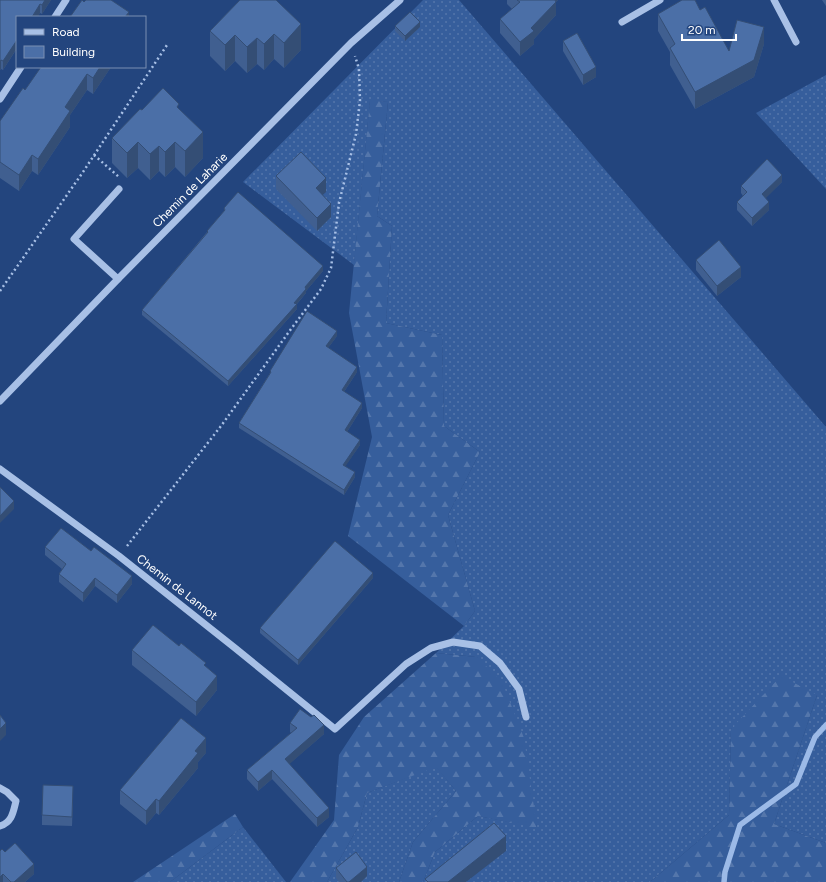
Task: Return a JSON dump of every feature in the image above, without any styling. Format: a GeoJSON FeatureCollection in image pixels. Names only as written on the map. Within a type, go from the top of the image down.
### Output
{"type":"FeatureCollection","features":[{"type":"Feature","properties":{"kind":"street"},"geometry":{"type":"LineString","coordinates":[[56,16],[66,0]]}},
{"type":"Feature","properties":{"kind":"street","name":"Chemin de Laharie"},"geometry":{"type":"LineString","coordinates":[[0,401],[351,43],[400,0]]}},
{"type":"Feature","properties":{"kind":"street"},"geometry":{"type":"LineString","coordinates":[[622,22],[660,0]]}},
{"type":"Feature","properties":{"kind":"street"},"geometry":{"type":"LineString","coordinates":[[774,0],[796,42]]}},
{"type":"Feature","properties":{"kind":"street"},"geometry":{"type":"LineString","coordinates":[[0,99],[20,68]]}},
{"type":"Feature","properties":{"kind":"street"},"geometry":{"type":"LineString","coordinates":[[118,279],[74,239],[119,189]]}},
{"type":"Feature","properties":{"kind":"street","name":"Chemin de Lannot"},"geometry":{"type":"LineString","coordinates":[[0,468],[119,556],[335,729],[406,664],[431,648],[454,642],[480,646],[500,663],[518,689],[526,717]]}},
{"type":"Feature","properties":{"kind":"street"},"geometry":{"type":"LineString","coordinates":[[0,788],[7,792],[16,801],[13,815],[6,824],[0,826]]}},
{"type":"Feature","properties":{"kind":"path"},"geometry":{"type":"LineString","coordinates":[[119,556],[221,426],[321,289],[331,268],[339,203],[356,134],[360,101],[359,69],[351,43]]}},
{"type":"Feature","properties":{"kind":"path"},"geometry":{"type":"LineString","coordinates":[[0,291],[94,155],[167,45]]}},
{"type":"Feature","properties":{"kind":"path"},"geometry":{"type":"LineString","coordinates":[[94,155],[126,183],[119,189]]}},
{"type":"Feature","properties":{"kind":"green space"},"geometry":{"type":"Polygon","coordinates":[[[423,0],[459,0],[826,427],[826,843],[774,824],[817,695],[731,729],[729,815],[650,882],[423,882],[435,852],[478,816],[537,827],[477,657],[436,653],[464,626],[475,611],[448,515],[480,452],[444,426],[442,335],[386,323],[392,226],[377,216],[388,102],[370,101],[354,265],[243,182],[423,0]]]}},
{"type":"Feature","properties":{"kind":"green space"},"geometry":{"type":"Polygon","coordinates":[[[826,75],[826,189],[756,113],[826,75]]]}},
{"type":"Feature","properties":{"kind":"green space"},"geometry":{"type":"Polygon","coordinates":[[[370,100],[388,102],[377,216],[392,226],[386,323],[442,335],[444,426],[480,452],[448,515],[475,611],[464,626],[348,536],[372,437],[349,313],[370,100]]]}},
{"type":"Feature","properties":{"kind":"green space"},"geometry":{"type":"Polygon","coordinates":[[[436,653],[477,657],[502,682],[524,738],[537,828],[478,816],[435,852],[423,882],[399,882],[413,842],[456,791],[436,767],[367,793],[358,827],[327,882],[290,882],[334,820],[339,755],[364,717],[436,653]]]}},
{"type":"Feature","properties":{"kind":"green space"},"geometry":{"type":"Polygon","coordinates":[[[781,676],[817,695],[774,824],[826,843],[826,882],[650,882],[729,815],[731,729],[781,676]]]}},
{"type":"Feature","properties":{"kind":"green space"},"geometry":{"type":"Polygon","coordinates":[[[436,766],[456,791],[413,842],[399,882],[327,882],[358,827],[367,793],[436,766]]]}},
{"type":"Feature","properties":{"kind":"green space"},"geometry":{"type":"Polygon","coordinates":[[[235,814],[243,827],[170,882],[133,882],[235,814]]]}},
{"type":"Feature","properties":{"kind":"green space"},"geometry":{"type":"Polygon","coordinates":[[[243,827],[286,882],[170,882],[243,827]]]}},
{"type":"Feature","properties":{"kind":"building"},"geometry":{"type":"Polygon","coordinates":[[[0,0],[45,0],[42,5],[40,4],[33,16],[16,16],[16,42],[3,61],[1,60],[0,62],[0,0]]]}},
{"type":"Feature","properties":{"kind":"building"},"geometry":{"type":"Polygon","coordinates":[[[82,0],[84,2],[86,0],[111,0],[129,12],[126,16],[71,16],[82,0]]]}},
{"type":"Feature","properties":{"kind":"building"},"geometry":{"type":"Polygon","coordinates":[[[240,0],[276,0],[301,24],[284,43],[274,34],[264,44],[257,38],[247,47],[235,35],[225,45],[210,31],[240,0]]]}},
{"type":"Feature","properties":{"kind":"building"},"geometry":{"type":"Polygon","coordinates":[[[517,0],[555,0],[556,2],[531,28],[534,31],[520,42],[500,19],[520,2],[517,0]]]}},
{"type":"Feature","properties":{"kind":"building"},"geometry":{"type":"Polygon","coordinates":[[[682,0],[695,0],[700,10],[705,7],[729,51],[737,20],[764,27],[754,60],[695,92],[670,48],[675,44],[658,14],[682,0]]]}},
{"type":"Feature","properties":{"kind":"building"},"geometry":{"type":"Polygon","coordinates":[[[410,12],[420,22],[405,36],[395,26],[410,12]]]}},
{"type":"Feature","properties":{"kind":"building"},"geometry":{"type":"Polygon","coordinates":[[[577,33],[596,67],[583,75],[563,41],[577,33]]]}},
{"type":"Feature","properties":{"kind":"building"},"geometry":{"type":"Polygon","coordinates":[[[40,68],[99,68],[93,78],[87,74],[65,107],[70,111],[38,159],[32,155],[19,175],[0,162],[0,121],[23,88],[25,90],[40,68]]]}},
{"type":"Feature","properties":{"kind":"building"},"geometry":{"type":"Polygon","coordinates":[[[163,88],[179,104],[177,107],[203,132],[185,151],[175,142],[165,152],[159,146],[150,154],[138,142],[127,153],[112,138],[163,88]]]}},
{"type":"Feature","properties":{"kind":"building"},"geometry":{"type":"Polygon","coordinates":[[[301,152],[326,178],[316,188],[331,204],[317,218],[276,176],[301,152]]]}},
{"type":"Feature","properties":{"kind":"building"},"geometry":{"type":"Polygon","coordinates":[[[767,159],[782,175],[762,194],[769,202],[752,218],[737,202],[747,192],[741,186],[767,159]]]}},
{"type":"Feature","properties":{"kind":"building"},"geometry":{"type":"Polygon","coordinates":[[[238,192],[323,266],[305,287],[306,289],[294,303],[297,304],[228,381],[142,310],[208,232],[207,231],[225,210],[224,208],[238,192]]]}},
{"type":"Feature","properties":{"kind":"building"},"geometry":{"type":"Polygon","coordinates":[[[719,240],[741,267],[717,286],[696,260],[719,240]]]}},
{"type":"Feature","properties":{"kind":"building"},"geometry":{"type":"Polygon","coordinates":[[[307,311],[337,331],[326,346],[357,367],[342,390],[362,403],[345,430],[360,440],[343,465],[355,472],[344,490],[239,423],[307,311]]]}},
{"type":"Feature","properties":{"kind":"building"},"geometry":{"type":"Polygon","coordinates":[[[0,487],[14,501],[0,516],[0,487]]]}},
{"type":"Feature","properties":{"kind":"building"},"geometry":{"type":"Polygon","coordinates":[[[61,528],[91,551],[94,547],[132,576],[117,595],[95,578],[83,593],[59,574],[66,564],[45,547],[61,528]]]}},
{"type":"Feature","properties":{"kind":"building"},"geometry":{"type":"Polygon","coordinates":[[[335,541],[373,573],[298,660],[260,628],[335,541]]]}},
{"type":"Feature","properties":{"kind":"building"},"geometry":{"type":"Polygon","coordinates":[[[153,625],[179,646],[181,643],[206,663],[204,665],[217,676],[196,702],[132,650],[153,625]]]}},
{"type":"Feature","properties":{"kind":"building"},"geometry":{"type":"Polygon","coordinates":[[[300,709],[311,717],[314,715],[324,725],[285,759],[329,808],[317,818],[272,770],[258,782],[247,770],[297,728],[290,723],[300,709]]]}},
{"type":"Feature","properties":{"kind":"building"},"geometry":{"type":"Polygon","coordinates":[[[0,715],[6,723],[0,729],[0,715]]]}},
{"type":"Feature","properties":{"kind":"building"},"geometry":{"type":"Polygon","coordinates":[[[181,718],[206,738],[195,751],[198,753],[159,801],[156,799],[146,811],[120,790],[181,718]]]}},
{"type":"Feature","properties":{"kind":"building"},"geometry":{"type":"Polygon","coordinates":[[[43,785],[73,786],[72,817],[42,815],[43,785]]]}},
{"type":"Feature","properties":{"kind":"building"},"geometry":{"type":"Polygon","coordinates":[[[494,823],[506,836],[448,882],[428,882],[425,879],[494,823]]]}},
{"type":"Feature","properties":{"kind":"building"},"geometry":{"type":"Polygon","coordinates":[[[15,843],[34,864],[14,882],[11,882],[3,874],[0,877],[0,851],[2,849],[5,852],[15,843]]]}},
{"type":"Feature","properties":{"kind":"building"},"geometry":{"type":"Polygon","coordinates":[[[356,852],[367,867],[347,882],[336,868],[356,852]]]}},
{"type":"Feature","properties":{"kind":"waterway"},"geometry":{"type":"LineString","coordinates":[[724,882],[725,872],[740,825],[796,784],[815,737],[826,725]]}}]}
